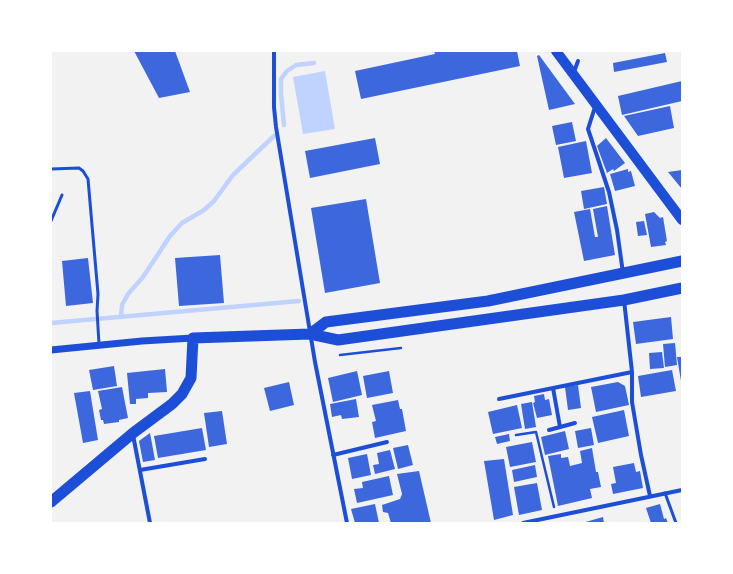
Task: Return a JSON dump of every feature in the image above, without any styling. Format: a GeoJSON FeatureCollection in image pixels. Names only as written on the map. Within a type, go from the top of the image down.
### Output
{"type":"FeatureCollection","features":[{"type":"Feature","properties":{"kind":"highway"},"geometry":{"type":"LineString","coordinates":[[310,334],[326,322],[488,301],[682,261]]}},
{"type":"Feature","properties":{"kind":"highway"},"geometry":{"type":"LineString","coordinates":[[51,502],[133,432],[172,404],[182,394],[191,378],[193,338],[310,334],[338,340],[624,300],[682,288]]}},
{"type":"Feature","properties":{"kind":"main road"},"geometry":{"type":"LineString","coordinates":[[556,51],[682,220]]}},
{"type":"Feature","properties":{"kind":"street"},"geometry":{"type":"LineString","coordinates":[[274,51],[274,107],[310,334],[333,455],[348,523]]}},
{"type":"Feature","properties":{"kind":"street"},"geometry":{"type":"LineString","coordinates":[[573,74],[578,61]]}},
{"type":"Feature","properties":{"kind":"street"},"geometry":{"type":"LineString","coordinates":[[596,103],[588,129],[609,192],[617,230],[623,273]]}},
{"type":"Feature","properties":{"kind":"street"},"geometry":{"type":"LineString","coordinates":[[624,300],[632,372],[632,402],[650,496]]}},
{"type":"Feature","properties":{"kind":"street"},"geometry":{"type":"LineString","coordinates":[[51,350],[142,341],[193,338]]}},
{"type":"Feature","properties":{"kind":"street"},"geometry":{"type":"LineString","coordinates":[[499,399],[632,372]]}},
{"type":"Feature","properties":{"kind":"street"},"geometry":{"type":"LineString","coordinates":[[554,388],[560,427]]}},
{"type":"Feature","properties":{"kind":"street"},"geometry":{"type":"LineString","coordinates":[[549,430],[575,423]]}},
{"type":"Feature","properties":{"kind":"street"},"geometry":{"type":"LineString","coordinates":[[133,432],[150,523]]}},
{"type":"Feature","properties":{"kind":"street"},"geometry":{"type":"LineString","coordinates":[[333,455],[387,442]]}},
{"type":"Feature","properties":{"kind":"street"},"geometry":{"type":"LineString","coordinates":[[140,470],[205,459]]}},
{"type":"Feature","properties":{"kind":"street"},"geometry":{"type":"LineString","coordinates":[[523,523],[540,521],[682,490]]}},
{"type":"Feature","properties":{"kind":"lane"},"geometry":{"type":"LineString","coordinates":[[51,169],[79,168],[88,179],[98,294],[97,316],[100,345]]}},
{"type":"Feature","properties":{"kind":"lane"},"geometry":{"type":"LineString","coordinates":[[51,221],[62,195]]}},
{"type":"Feature","properties":{"kind":"lane"},"geometry":{"type":"LineString","coordinates":[[665,493],[676,523]]}},
{"type":"Feature","properties":{"kind":"path"},"geometry":{"type":"LineString","coordinates":[[340,356],[401,348]]}},
{"type":"Feature","properties":{"kind":"path"},"geometry":{"type":"LineString","coordinates":[[516,436],[536,432],[555,510]]}},
{"type":"Feature","properties":{"kind":"water"},"geometry":{"type":"Polygon","coordinates":[[[325,71],[335,129],[303,134],[293,77],[325,71]]]}},
{"type":"Feature","properties":{"kind":"building"},"geometry":{"type":"Polygon","coordinates":[[[134,51],[175,51],[190,92],[159,98],[134,51]]]}},
{"type":"Feature","properties":{"kind":"building"},"geometry":{"type":"Polygon","coordinates":[[[434,51],[517,51],[520,66],[361,99],[355,71],[435,54],[434,51]]]}},
{"type":"Feature","properties":{"kind":"building"},"geometry":{"type":"Polygon","coordinates":[[[665,53],[667,62],[614,72],[613,63],[665,53]]]}},
{"type":"Feature","properties":{"kind":"building"},"geometry":{"type":"Polygon","coordinates":[[[539,55],[575,104],[549,110],[537,56],[539,55]]]}},
{"type":"Feature","properties":{"kind":"building"},"geometry":{"type":"Polygon","coordinates":[[[682,81],[682,101],[622,115],[618,96],[682,81]]]}},
{"type":"Feature","properties":{"kind":"building"},"geometry":{"type":"Polygon","coordinates":[[[670,106],[674,128],[638,136],[624,116],[670,106]]]}},
{"type":"Feature","properties":{"kind":"building"},"geometry":{"type":"Polygon","coordinates":[[[572,122],[576,141],[556,145],[552,126],[572,122]]]}},
{"type":"Feature","properties":{"kind":"building"},"geometry":{"type":"Polygon","coordinates":[[[375,138],[380,164],[310,178],[305,151],[375,138]]]}},
{"type":"Feature","properties":{"kind":"building"},"geometry":{"type":"Polygon","coordinates":[[[606,138],[625,163],[614,171],[613,169],[607,173],[597,146],[606,138]]]}},
{"type":"Feature","properties":{"kind":"building"},"geometry":{"type":"Polygon","coordinates":[[[586,141],[592,173],[564,178],[558,147],[586,141]]]}},
{"type":"Feature","properties":{"kind":"building"},"geometry":{"type":"Polygon","coordinates":[[[628,169],[628,172],[631,171],[635,186],[615,191],[610,174],[628,169]]]}},
{"type":"Feature","properties":{"kind":"building"},"geometry":{"type":"Polygon","coordinates":[[[682,170],[682,189],[668,172],[682,170]]]}},
{"type":"Feature","properties":{"kind":"building"},"geometry":{"type":"Polygon","coordinates":[[[604,187],[607,204],[584,209],[581,191],[604,187]]]}},
{"type":"Feature","properties":{"kind":"building"},"geometry":{"type":"Polygon","coordinates":[[[366,199],[380,283],[325,293],[311,208],[366,199]]]}},
{"type":"Feature","properties":{"kind":"building"},"geometry":{"type":"Polygon","coordinates":[[[607,206],[615,255],[584,261],[574,212],[590,209],[595,237],[598,237],[593,209],[607,206]]]}},
{"type":"Feature","properties":{"kind":"building"},"geometry":{"type":"Polygon","coordinates":[[[654,212],[660,218],[663,217],[667,241],[665,242],[666,245],[651,247],[645,214],[654,212]]]}},
{"type":"Feature","properties":{"kind":"building"},"geometry":{"type":"Polygon","coordinates":[[[644,221],[647,235],[638,236],[636,222],[644,221]]]}},
{"type":"Feature","properties":{"kind":"building"},"geometry":{"type":"Polygon","coordinates":[[[220,255],[224,303],[179,306],[175,258],[220,255]]]}},
{"type":"Feature","properties":{"kind":"building"},"geometry":{"type":"Polygon","coordinates":[[[88,258],[93,303],[66,306],[62,261],[88,258]]]}},
{"type":"Feature","properties":{"kind":"building"},"geometry":{"type":"Polygon","coordinates":[[[671,317],[673,339],[636,344],[633,322],[671,317]]]}},
{"type":"Feature","properties":{"kind":"building"},"geometry":{"type":"Polygon","coordinates":[[[675,343],[677,365],[665,367],[663,344],[675,343]]]}},
{"type":"Feature","properties":{"kind":"building"},"geometry":{"type":"Polygon","coordinates":[[[662,352],[664,368],[650,369],[649,353],[662,352]]]}},
{"type":"Feature","properties":{"kind":"building"},"geometry":{"type":"Polygon","coordinates":[[[677,357],[682,357],[682,381],[681,381],[677,357]]]}},
{"type":"Feature","properties":{"kind":"building"},"geometry":{"type":"Polygon","coordinates":[[[114,366],[117,386],[93,390],[89,370],[114,366]]]}},
{"type":"Feature","properties":{"kind":"building"},"geometry":{"type":"Polygon","coordinates":[[[165,369],[167,392],[148,393],[148,398],[136,399],[136,404],[130,404],[127,373],[165,369]]]}},
{"type":"Feature","properties":{"kind":"building"},"geometry":{"type":"Polygon","coordinates":[[[672,370],[676,391],[641,397],[638,376],[672,370]]]}},
{"type":"Feature","properties":{"kind":"building"},"geometry":{"type":"Polygon","coordinates":[[[357,371],[362,395],[333,402],[328,378],[357,371]]]}},
{"type":"Feature","properties":{"kind":"building"},"geometry":{"type":"Polygon","coordinates":[[[389,371],[393,393],[367,398],[363,376],[389,371]]]}},
{"type":"Feature","properties":{"kind":"building"},"geometry":{"type":"Polygon","coordinates":[[[289,382],[294,405],[270,411],[264,388],[289,382]]]}},
{"type":"Feature","properties":{"kind":"building"},"geometry":{"type":"Polygon","coordinates":[[[618,382],[625,386],[629,405],[596,412],[591,387],[618,382]]]}},
{"type":"Feature","properties":{"kind":"building"},"geometry":{"type":"Polygon","coordinates":[[[578,385],[581,408],[568,410],[565,387],[578,385]]]}},
{"type":"Feature","properties":{"kind":"building"},"geometry":{"type":"Polygon","coordinates":[[[122,387],[128,418],[119,420],[119,422],[104,424],[103,420],[101,420],[99,410],[102,409],[98,391],[122,387]]]}},
{"type":"Feature","properties":{"kind":"building"},"geometry":{"type":"Polygon","coordinates":[[[90,391],[98,440],[83,443],[74,393],[90,391]]]}},
{"type":"Feature","properties":{"kind":"building"},"geometry":{"type":"Polygon","coordinates":[[[544,394],[545,400],[549,399],[552,415],[537,418],[533,403],[535,402],[534,396],[544,394]]]}},
{"type":"Feature","properties":{"kind":"building"},"geometry":{"type":"Polygon","coordinates":[[[356,399],[359,417],[342,419],[341,415],[332,417],[330,404],[356,399]]]}},
{"type":"Feature","properties":{"kind":"building"},"geometry":{"type":"Polygon","coordinates":[[[398,400],[400,409],[402,409],[406,431],[375,438],[372,422],[376,421],[372,405],[398,400]]]}},
{"type":"Feature","properties":{"kind":"building"},"geometry":{"type":"Polygon","coordinates":[[[532,402],[536,427],[525,429],[521,404],[532,402]]]}},
{"type":"Feature","properties":{"kind":"building"},"geometry":{"type":"Polygon","coordinates":[[[517,405],[522,428],[493,434],[488,412],[517,405]]]}},
{"type":"Feature","properties":{"kind":"building"},"geometry":{"type":"Polygon","coordinates":[[[624,410],[629,436],[598,443],[592,417],[624,410]]]}},
{"type":"Feature","properties":{"kind":"building"},"geometry":{"type":"Polygon","coordinates":[[[222,411],[227,444],[209,447],[204,413],[222,411]]]}},
{"type":"Feature","properties":{"kind":"building"},"geometry":{"type":"Polygon","coordinates":[[[202,428],[206,450],[158,458],[154,436],[202,428]]]}},
{"type":"Feature","properties":{"kind":"building"},"geometry":{"type":"Polygon","coordinates":[[[591,428],[594,445],[578,448],[575,431],[591,428]]]}},
{"type":"Feature","properties":{"kind":"building"},"geometry":{"type":"Polygon","coordinates":[[[565,431],[569,449],[545,455],[541,437],[565,431]]]}},
{"type":"Feature","properties":{"kind":"building"},"geometry":{"type":"Polygon","coordinates":[[[150,433],[155,460],[143,462],[139,441],[150,433]]]}},
{"type":"Feature","properties":{"kind":"building"},"geometry":{"type":"Polygon","coordinates":[[[509,434],[510,441],[497,444],[495,437],[509,434]]]}},
{"type":"Feature","properties":{"kind":"building"},"geometry":{"type":"Polygon","coordinates":[[[532,442],[536,462],[510,467],[506,447],[532,442]]]}},
{"type":"Feature","properties":{"kind":"building"},"geometry":{"type":"Polygon","coordinates":[[[408,445],[413,465],[398,469],[393,448],[408,445]]]}},
{"type":"Feature","properties":{"kind":"building"},"geometry":{"type":"Polygon","coordinates":[[[592,448],[596,472],[598,472],[601,487],[590,489],[592,498],[558,506],[548,456],[561,454],[561,458],[568,457],[570,466],[582,463],[580,451],[592,448]]]}},
{"type":"Feature","properties":{"kind":"building"},"geometry":{"type":"Polygon","coordinates":[[[390,450],[395,469],[375,474],[373,465],[379,464],[377,453],[390,450]]]}},
{"type":"Feature","properties":{"kind":"building"},"geometry":{"type":"Polygon","coordinates":[[[367,454],[371,475],[352,479],[348,458],[367,454]]]}},
{"type":"Feature","properties":{"kind":"building"},"geometry":{"type":"Polygon","coordinates":[[[504,459],[513,515],[494,520],[484,461],[504,459]]]}},
{"type":"Feature","properties":{"kind":"building"},"geometry":{"type":"Polygon","coordinates":[[[634,463],[636,472],[640,471],[643,488],[613,494],[611,484],[616,483],[613,467],[634,463]]]}},
{"type":"Feature","properties":{"kind":"building"},"geometry":{"type":"Polygon","coordinates":[[[535,465],[537,477],[514,482],[512,470],[535,465]]]}},
{"type":"Feature","properties":{"kind":"building"},"geometry":{"type":"Polygon","coordinates":[[[419,471],[431,523],[391,523],[388,513],[383,512],[382,505],[400,499],[402,494],[397,474],[419,471]]]}},
{"type":"Feature","properties":{"kind":"building"},"geometry":{"type":"Polygon","coordinates":[[[389,476],[393,495],[357,503],[354,489],[363,488],[362,482],[389,476]]]}},
{"type":"Feature","properties":{"kind":"building"},"geometry":{"type":"Polygon","coordinates":[[[537,483],[542,510],[519,515],[514,487],[537,483]]]}},
{"type":"Feature","properties":{"kind":"building"},"geometry":{"type":"Polygon","coordinates":[[[375,504],[379,523],[355,523],[351,509],[375,504]]]}},
{"type":"Feature","properties":{"kind":"building"},"geometry":{"type":"Polygon","coordinates":[[[660,504],[664,519],[666,518],[668,523],[651,523],[646,508],[660,504]]]}},
{"type":"Feature","properties":{"kind":"building"},"geometry":{"type":"Polygon","coordinates":[[[603,517],[604,523],[582,523],[603,517]]]}},
{"type":"Feature","properties":{"kind":"waterway"},"geometry":{"type":"LineString","coordinates":[[284,125],[281,79],[287,71],[296,65],[314,63]]}},
{"type":"Feature","properties":{"kind":"waterway"},"geometry":{"type":"LineString","coordinates":[[121,317],[122,305],[128,294],[143,277],[170,236],[182,223],[204,210],[214,201],[233,175],[274,136]]}},
{"type":"Feature","properties":{"kind":"waterway"},"geometry":{"type":"LineString","coordinates":[[51,323],[299,301]]}}]}
